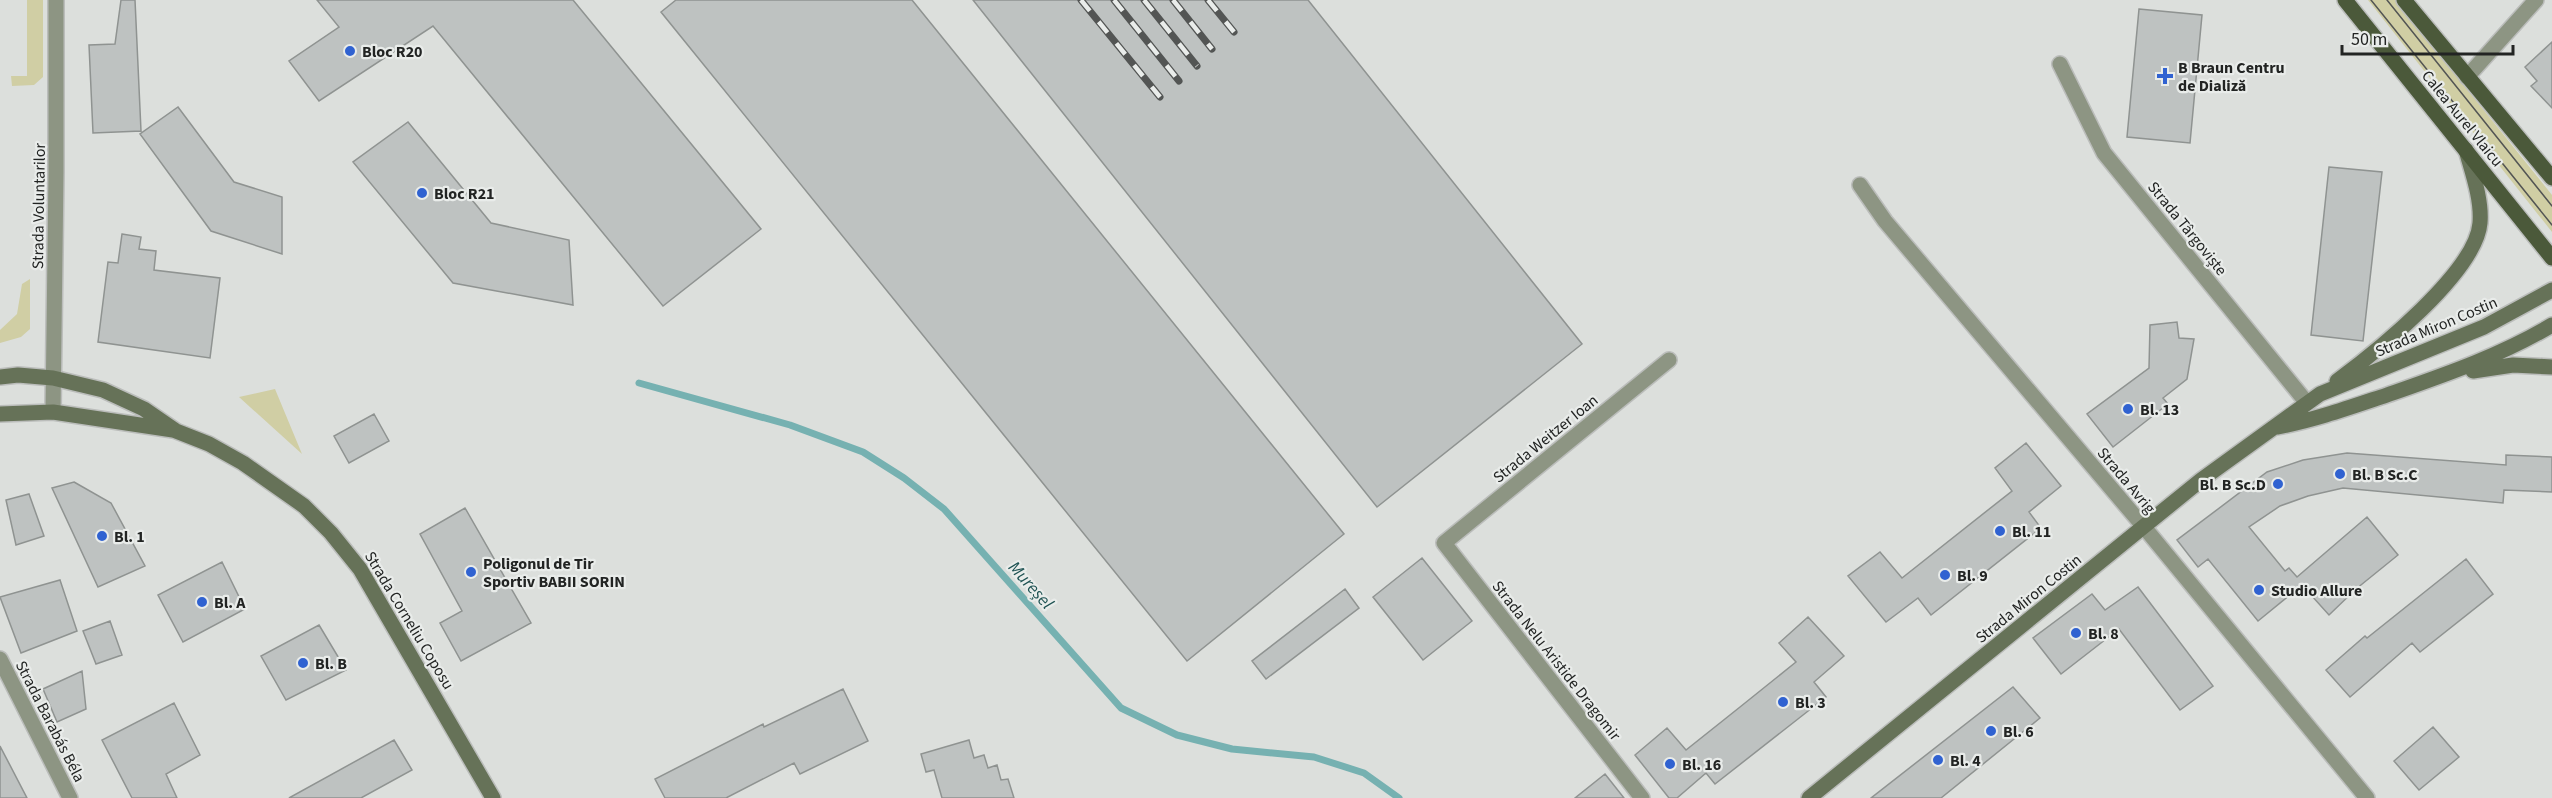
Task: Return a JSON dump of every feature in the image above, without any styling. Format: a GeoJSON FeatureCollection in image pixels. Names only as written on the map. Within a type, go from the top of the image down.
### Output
{"type":"FeatureCollection","features":[{"type":"Feature","properties":{"kind":"main road","name":"Calea Aurel Vlaicu"},"geometry":{"type":"LineString","coordinates":[[2345,0],[2552,258]]}},
{"type":"Feature","properties":{"kind":"main road","name":"Calea Aurel Vlaicu"},"geometry":{"type":"LineString","coordinates":[[2404,0],[2552,178]]}},
{"type":"Feature","properties":{"kind":"main road"},"geometry":{"type":"LineString","coordinates":[[2313,398],[2353,369],[2425,306],[2449,280],[2472,246],[2480,223],[2480,212],[2466,150]]}},
{"type":"Feature","properties":{"kind":"main road","name":"Strada Miron Costin"},"geometry":{"type":"LineString","coordinates":[[1809,798],[2237,452],[2313,398],[2484,327],[2552,290]]}},
{"type":"Feature","properties":{"kind":"main road","name":"Strada Miron Costin"},"geometry":{"type":"LineString","coordinates":[[2271,428],[2304,422],[2449,374],[2505,352],[2552,325]]}},
{"type":"Feature","properties":{"kind":"main road"},"geometry":{"type":"LineString","coordinates":[[2449,374],[2513,365],[2552,367]]}},
{"type":"Feature","properties":{"kind":"main road","name":"Strada Corneliu Coposu"},"geometry":{"type":"LineString","coordinates":[[0,377],[18,375],[53,378],[114,395],[144,409],[176,430],[209,444],[243,463],[304,506],[331,533],[360,569],[493,798]]}},
{"type":"Feature","properties":{"kind":"main road","name":"Strada Corneliu Coposu"},"geometry":{"type":"LineString","coordinates":[[0,414],[53,412],[176,430]]}},
{"type":"Feature","properties":{"kind":"street","name":"Strada Voluntarilor"},"geometry":{"type":"LineString","coordinates":[[53,412],[56,0]]}},
{"type":"Feature","properties":{"kind":"street"},"geometry":{"type":"LineString","coordinates":[[2467,77],[2536,0]]}},
{"type":"Feature","properties":{"kind":"street","name":"Strada Târgoviște"},"geometry":{"type":"LineString","coordinates":[[2060,64],[2104,153],[2313,398]]}},
{"type":"Feature","properties":{"kind":"street","name":"Strada Avrig"},"geometry":{"type":"LineString","coordinates":[[1860,185],[1885,221],[2144,527],[2367,798]]}},
{"type":"Feature","properties":{"kind":"street","name":"Strada Weitzer Ioan"},"geometry":{"type":"LineString","coordinates":[[1444,543],[1669,360]]}},
{"type":"Feature","properties":{"kind":"street","name":"Strada Nelu Aristide Dragomir"},"geometry":{"type":"LineString","coordinates":[[1444,543],[1642,798]]}},
{"type":"Feature","properties":{"kind":"street","name":"Strada Barabás Béla"},"geometry":{"type":"LineString","coordinates":[[0,659],[70,798]]}},
{"type":"Feature","properties":{"kind":"shaded area"},"geometry":{"type":"Polygon","coordinates":[[[27,0],[43,0],[43,77],[34,85],[12,86],[11,76],[27,76],[27,0]]]}},
{"type":"Feature","properties":{"kind":"shaded area"},"geometry":{"type":"Polygon","coordinates":[[[2368,0],[2395,0],[2552,195],[2552,232],[2368,0]]]}},
{"type":"Feature","properties":{"kind":"shaded area"},"geometry":{"type":"Polygon","coordinates":[[[30,279],[30,329],[21,337],[0,343],[0,330],[17,314],[22,284],[30,279]]]}},
{"type":"Feature","properties":{"kind":"shaded area"},"geometry":{"type":"Polygon","coordinates":[[[275,389],[302,454],[239,397],[275,389]]]}},
{"type":"Feature","properties":{"kind":"building"},"geometry":{"type":"Polygon","coordinates":[[[121,0],[135,0],[141,131],[93,133],[89,45],[115,44],[121,0]]]}},
{"type":"Feature","properties":{"kind":"building"},"geometry":{"type":"Polygon","coordinates":[[[317,0],[573,0],[761,229],[663,306],[433,26],[319,101],[289,61],[339,27],[317,0]]]}},
{"type":"Feature","properties":{"kind":"building"},"geometry":{"type":"Polygon","coordinates":[[[676,0],[912,0],[1344,534],[1187,661],[661,12],[676,0]]]}},
{"type":"Feature","properties":{"kind":"building"},"geometry":{"type":"Polygon","coordinates":[[[973,0],[1308,0],[1582,344],[1377,507],[973,0]]]}},
{"type":"Feature","properties":{"kind":"building","name":"B Braun Centru de Dializă"},"geometry":{"type":"Polygon","coordinates":[[[2139,9],[2202,15],[2190,143],[2127,137],[2139,9]]]}},
{"type":"Feature","properties":{"kind":"building"},"geometry":{"type":"Polygon","coordinates":[[[2552,42],[2552,108],[2531,86],[2537,81],[2525,67],[2552,42]]]}},
{"type":"Feature","properties":{"kind":"building"},"geometry":{"type":"Polygon","coordinates":[[[178,107],[234,182],[282,197],[282,254],[211,231],[140,134],[178,107]]]}},
{"type":"Feature","properties":{"kind":"building","name":"Bloc R21"},"geometry":{"type":"Polygon","coordinates":[[[408,122],[491,223],[569,240],[573,305],[453,283],[353,162],[408,122]]]}},
{"type":"Feature","properties":{"kind":"building"},"geometry":{"type":"Polygon","coordinates":[[[2329,167],[2382,172],[2363,341],[2311,335],[2329,167]]]}},
{"type":"Feature","properties":{"kind":"building"},"geometry":{"type":"Polygon","coordinates":[[[122,234],[141,237],[139,249],[156,251],[154,270],[220,278],[210,358],[98,342],[108,262],[118,263],[122,234]]]}},
{"type":"Feature","properties":{"kind":"building"},"geometry":{"type":"Polygon","coordinates":[[[2177,322],[2179,338],[2194,339],[2187,379],[2163,398],[2168,404],[2113,447],[2087,414],[2149,368],[2150,325],[2177,322]]]}},
{"type":"Feature","properties":{"kind":"building"},"geometry":{"type":"Polygon","coordinates":[[[374,414],[389,441],[349,463],[334,436],[374,414]]]}},
{"type":"Feature","properties":{"kind":"building"},"geometry":{"type":"Polygon","coordinates":[[[2026,443],[2061,486],[2029,512],[2041,528],[1931,615],[1918,598],[1886,622],[1848,576],[1880,552],[1902,578],[2012,491],[1995,468],[2026,443]]]}},
{"type":"Feature","properties":{"kind":"building"},"geometry":{"type":"Polygon","coordinates":[[[2347,453],[2506,465],[2506,455],[2552,457],[2552,492],[2504,490],[2503,503],[2343,488],[2308,496],[2280,506],[2249,527],[2285,571],[2289,568],[2297,577],[2367,517],[2398,555],[2356,589],[2329,615],[2302,585],[2258,621],[2208,559],[2198,567],[2177,540],[2267,472],[2303,460],[2347,453]]]}},
{"type":"Feature","properties":{"kind":"building","name":"Bl. 1"},"geometry":{"type":"Polygon","coordinates":[[[74,482],[111,503],[145,566],[98,587],[52,488],[74,482]]]}},
{"type":"Feature","properties":{"kind":"building"},"geometry":{"type":"Polygon","coordinates":[[[29,494],[44,536],[16,545],[6,500],[29,494]]]}},
{"type":"Feature","properties":{"kind":"building","name":"Poligonul de Tir Sportiv BABII SORIN"},"geometry":{"type":"Polygon","coordinates":[[[465,508],[531,623],[461,661],[440,623],[462,611],[420,534],[465,508]]]}},
{"type":"Feature","properties":{"kind":"building"},"geometry":{"type":"Polygon","coordinates":[[[1422,558],[1472,621],[1423,660],[1373,597],[1422,558]]]}},
{"type":"Feature","properties":{"kind":"building"},"geometry":{"type":"Polygon","coordinates":[[[2466,559],[2493,594],[2420,652],[2412,643],[2350,697],[2326,670],[2365,636],[2367,638],[2466,559]]]}},
{"type":"Feature","properties":{"kind":"building","name":"Bl. A"},"geometry":{"type":"Polygon","coordinates":[[[222,562],[245,609],[183,642],[158,595],[222,562]]]}},
{"type":"Feature","properties":{"kind":"building"},"geometry":{"type":"Polygon","coordinates":[[[60,580],[77,631],[21,653],[0,597],[60,580]]]}},
{"type":"Feature","properties":{"kind":"building"},"geometry":{"type":"Polygon","coordinates":[[[2138,587],[2213,686],[2180,710],[2119,629],[2061,674],[2033,638],[2092,594],[2105,610],[2138,587]]]}},
{"type":"Feature","properties":{"kind":"building"},"geometry":{"type":"Polygon","coordinates":[[[1345,589],[1359,608],[1266,679],[1252,661],[1345,589]]]}},
{"type":"Feature","properties":{"kind":"building"},"geometry":{"type":"Polygon","coordinates":[[[1808,617],[1844,656],[1814,682],[1826,697],[1715,784],[1706,773],[1677,798],[1669,798],[1635,755],[1667,728],[1686,750],[1740,707],[1796,662],[1779,643],[1808,617]]]}},
{"type":"Feature","properties":{"kind":"building"},"geometry":{"type":"Polygon","coordinates":[[[110,621],[122,655],[96,664],[83,631],[110,621]]]}},
{"type":"Feature","properties":{"kind":"building","name":"Bl. B"},"geometry":{"type":"Polygon","coordinates":[[[319,625],[346,670],[286,700],[261,656],[319,625]]]}},
{"type":"Feature","properties":{"kind":"building"},"geometry":{"type":"Polygon","coordinates":[[[82,671],[86,709],[57,722],[43,689],[82,671]]]}},
{"type":"Feature","properties":{"kind":"building"},"geometry":{"type":"Polygon","coordinates":[[[2013,687],[2040,718],[1941,798],[1871,798],[2013,687]]]}},
{"type":"Feature","properties":{"kind":"building"},"geometry":{"type":"Polygon","coordinates":[[[843,689],[868,741],[800,774],[794,763],[726,798],[665,798],[655,779],[763,724],[764,727],[843,689]]]}},
{"type":"Feature","properties":{"kind":"building"},"geometry":{"type":"Polygon","coordinates":[[[174,703],[200,755],[166,774],[177,798],[132,798],[102,740],[174,703]]]}},
{"type":"Feature","properties":{"kind":"building"},"geometry":{"type":"Polygon","coordinates":[[[2433,727],[2459,757],[2419,790],[2394,761],[2433,727]]]}},
{"type":"Feature","properties":{"kind":"building"},"geometry":{"type":"Polygon","coordinates":[[[394,740],[412,770],[361,798],[289,798],[394,740]]]}},
{"type":"Feature","properties":{"kind":"building"},"geometry":{"type":"Polygon","coordinates":[[[969,740],[974,758],[984,755],[988,768],[997,765],[1001,780],[1008,779],[1014,798],[942,798],[934,770],[926,772],[921,754],[969,740]]]}},
{"type":"Feature","properties":{"kind":"building"},"geometry":{"type":"Polygon","coordinates":[[[0,746],[27,798],[0,798],[0,746]]]}},
{"type":"Feature","properties":{"kind":"building"},"geometry":{"type":"Polygon","coordinates":[[[1605,774],[1624,798],[1575,798],[1605,774]]]}},
{"type":"Feature","properties":{"kind":"waterway","name":"Mureșel"},"geometry":{"type":"LineString","coordinates":[[639,383],[790,425],[863,452],[904,478],[944,509],[1121,708],[1177,735],[1232,749],[1314,757],[1364,773],[1399,798]]}},
{"type":"Feature","properties":{"kind":"tram line"},"geometry":{"type":"LineString","coordinates":[[2371,0],[2552,225]]}},
{"type":"Feature","properties":{"kind":"tram line"},"geometry":{"type":"LineString","coordinates":[[2387,0],[2552,206]]}},
{"type":"Feature","properties":{"kind":"railway"},"geometry":{"type":"LineString","coordinates":[[1081,0],[1160,97]]}},
{"type":"Feature","properties":{"kind":"railway"},"geometry":{"type":"LineString","coordinates":[[1114,0],[1179,81]]}},
{"type":"Feature","properties":{"kind":"railway"},"geometry":{"type":"LineString","coordinates":[[1144,0],[1197,66]]}},
{"type":"Feature","properties":{"kind":"railway"},"geometry":{"type":"LineString","coordinates":[[1173,0],[1212,49]]}},
{"type":"Feature","properties":{"kind":"railway"},"geometry":{"type":"LineString","coordinates":[[1208,0],[1234,32]]}},
{"type":"Feature","properties":{"kind":"place","name":"Bloc R20"},"geometry":{"type":"Point","coordinates":[350,51]}},
{"type":"Feature","properties":{"kind":"place","name":"B Braun Centru de Dializă"},"geometry":{"type":"Point","coordinates":[2165,76]}},
{"type":"Feature","properties":{"kind":"place","name":"Bloc R21"},"geometry":{"type":"Point","coordinates":[422,193]}},
{"type":"Feature","properties":{"kind":"place","name":"Bl. 13"},"geometry":{"type":"Point","coordinates":[2128,409]}},
{"type":"Feature","properties":{"kind":"place","name":"Bl. B Sc.C"},"geometry":{"type":"Point","coordinates":[2340,474]}},
{"type":"Feature","properties":{"kind":"place","name":"Bl. B Sc.D"},"geometry":{"type":"Point","coordinates":[2278,484]}},
{"type":"Feature","properties":{"kind":"place","name":"Bl. 11"},"geometry":{"type":"Point","coordinates":[2000,531]}},
{"type":"Feature","properties":{"kind":"place","name":"Bl. 1"},"geometry":{"type":"Point","coordinates":[102,536]}},
{"type":"Feature","properties":{"kind":"place","name":"Poligonul de Tir Sportiv BABII SORIN"},"geometry":{"type":"Point","coordinates":[471,572]}},
{"type":"Feature","properties":{"kind":"place","name":"Bl. 9"},"geometry":{"type":"Point","coordinates":[1945,575]}},
{"type":"Feature","properties":{"kind":"place","name":"Studio Allure"},"geometry":{"type":"Point","coordinates":[2259,590]}},
{"type":"Feature","properties":{"kind":"place","name":"Bl. A"},"geometry":{"type":"Point","coordinates":[202,602]}},
{"type":"Feature","properties":{"kind":"place","name":"Bl. 8"},"geometry":{"type":"Point","coordinates":[2076,633]}},
{"type":"Feature","properties":{"kind":"place","name":"Bl. B"},"geometry":{"type":"Point","coordinates":[303,663]}},
{"type":"Feature","properties":{"kind":"place","name":"Bl. 3"},"geometry":{"type":"Point","coordinates":[1783,702]}},
{"type":"Feature","properties":{"kind":"place","name":"Bl. 6"},"geometry":{"type":"Point","coordinates":[1991,731]}},
{"type":"Feature","properties":{"kind":"place","name":"Bl. 4"},"geometry":{"type":"Point","coordinates":[1938,760]}},
{"type":"Feature","properties":{"kind":"place","name":"Bl. 16"},"geometry":{"type":"Point","coordinates":[1670,764]}}]}
